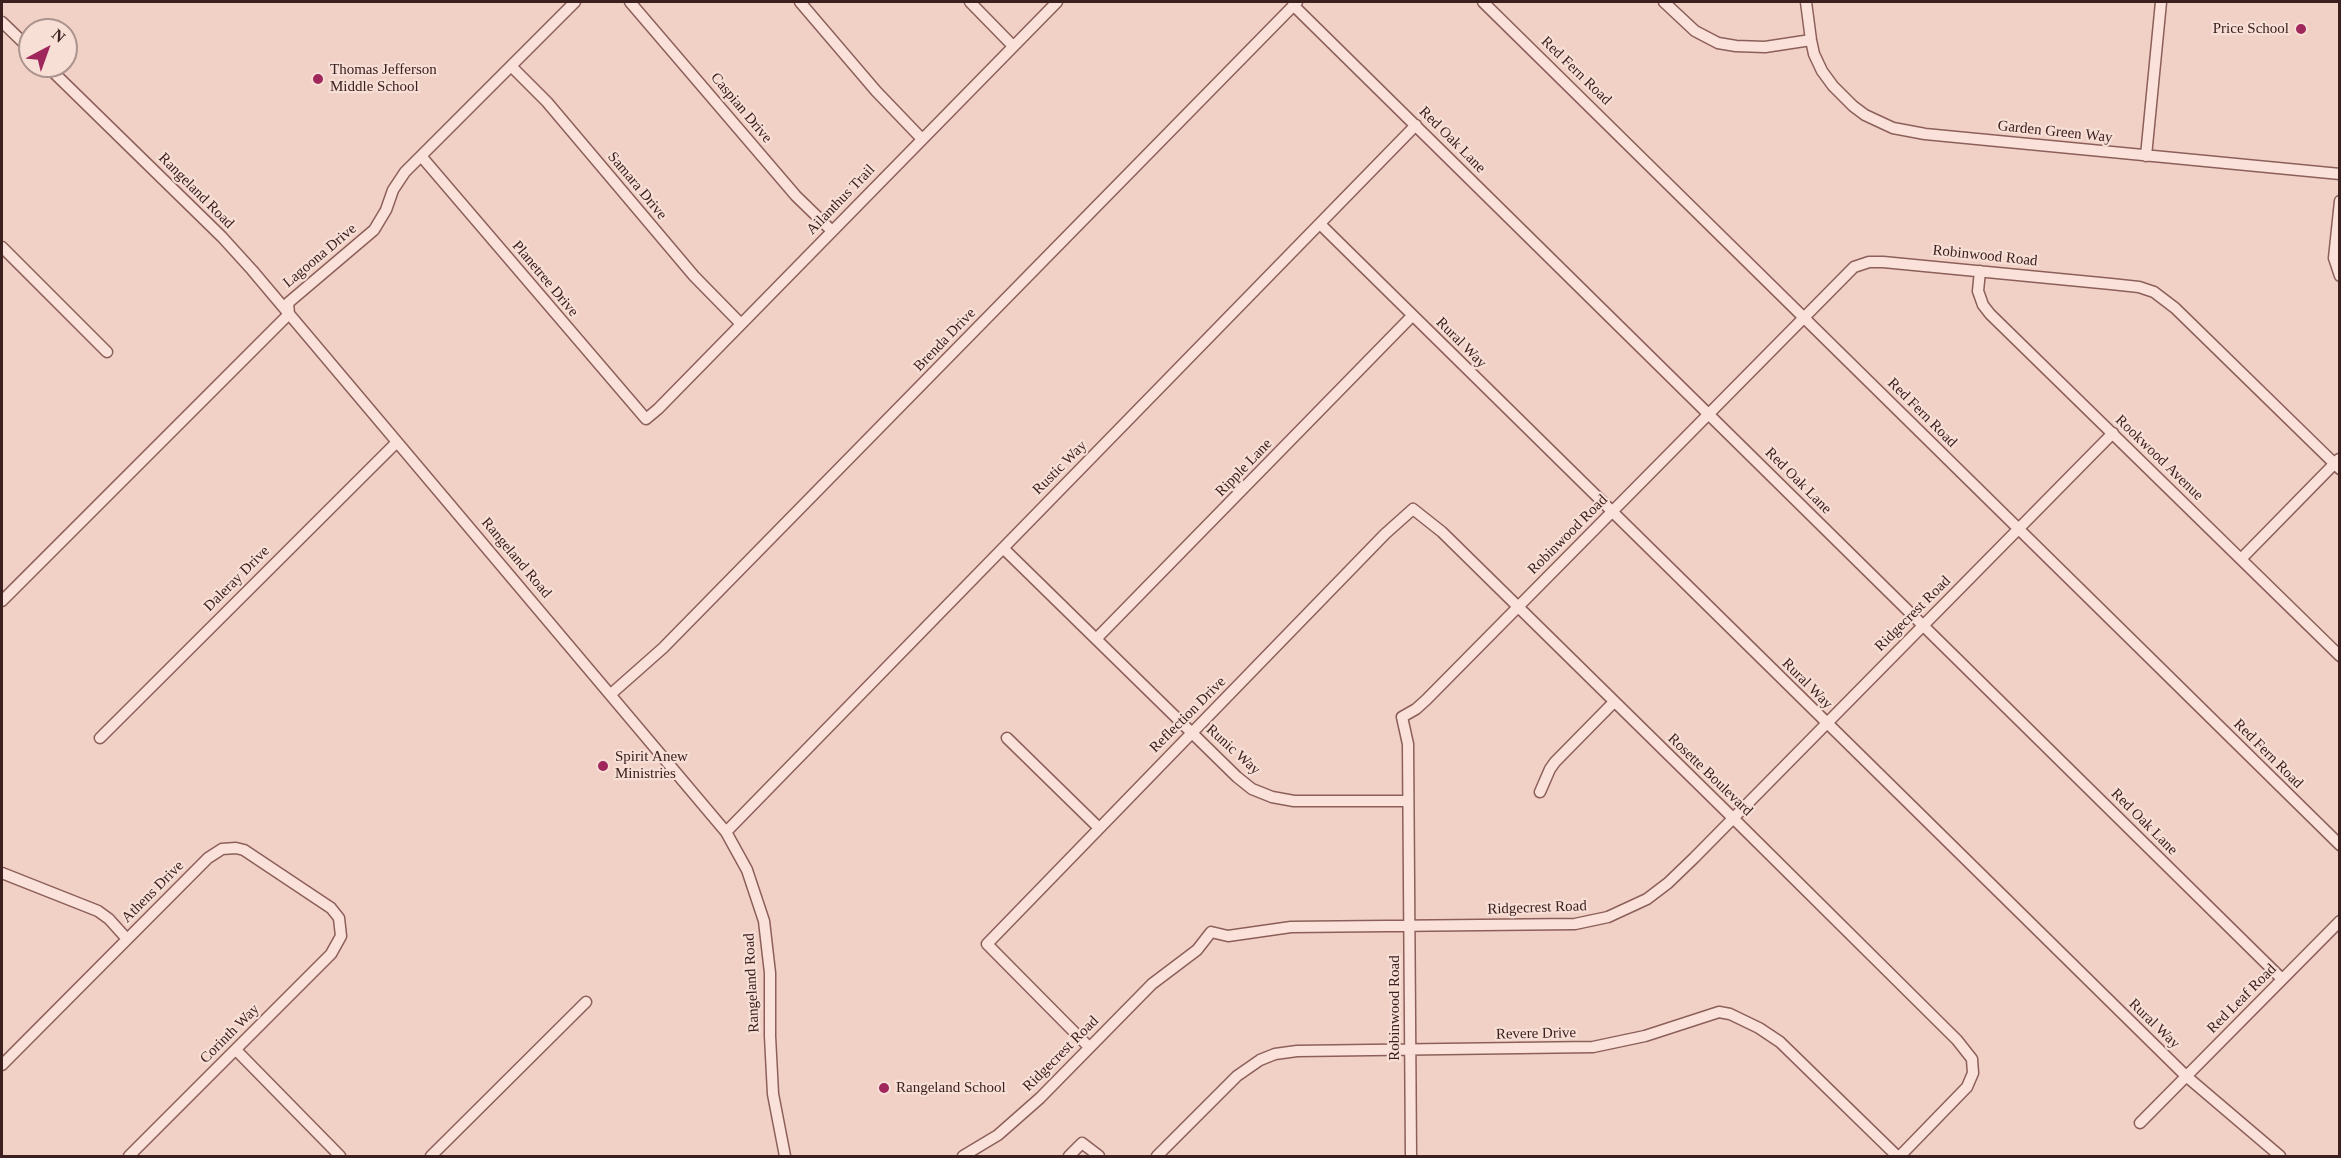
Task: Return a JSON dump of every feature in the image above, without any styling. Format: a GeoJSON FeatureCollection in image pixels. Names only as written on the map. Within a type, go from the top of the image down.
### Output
{"type":"FeatureCollection","features":[{"type":"Feature","properties":{"kind":"street","name":"Lagoona Drive"},"geometry":{"type":"LineString","coordinates":[[2,601],[289,314],[288,303],[374,230],[386,210],[397,182],[575,2]]}},
{"type":"Feature","properties":{"kind":"street","name":"Caspian Drive"},"geometry":{"type":"LineString","coordinates":[[630,2],[776,173],[832,231]]}},
{"type":"Feature","properties":{"kind":"street"},"geometry":{"type":"LineString","coordinates":[[800,2],[876,91],[922,139]]}},
{"type":"Feature","properties":{"kind":"street"},"geometry":{"type":"LineString","coordinates":[[970,2],[1013,46]]}},
{"type":"Feature","properties":{"kind":"street","name":"Ailanthus Trail"},"geometry":{"type":"LineString","coordinates":[[646,419],[1057,2]]}},
{"type":"Feature","properties":{"kind":"street","name":"Red Fern Road"},"geometry":{"type":"LineString","coordinates":[[1484,2],[2340,845]]}},
{"type":"Feature","properties":{"kind":"street"},"geometry":{"type":"LineString","coordinates":[[1664,2],[1695,32],[1718,43],[1765,47],[1811,40]]}},
{"type":"Feature","properties":{"kind":"street","name":"Garden Green Way"},"geometry":{"type":"LineString","coordinates":[[1806,2],[1814,54],[1822,71],[1842,96],[1865,115],[1893,128],[1925,134],[2340,174]]}},
{"type":"Feature","properties":{"kind":"street"},"geometry":{"type":"LineString","coordinates":[[2146,156],[2161,2]]}},
{"type":"Feature","properties":{"kind":"street","name":"Red Oak Lane"},"geometry":{"type":"LineString","coordinates":[[1295,3],[1708,414],[2282,979]]}},
{"type":"Feature","properties":{"kind":"street","name":"Brenda Drive"},"geometry":{"type":"LineString","coordinates":[[611,694],[663,648],[1295,3]]}},
{"type":"Feature","properties":{"kind":"street"},"geometry":{"type":"LineString","coordinates":[[2,21],[18,37]]}},
{"type":"Feature","properties":{"kind":"street","name":"Samara Drive"},"geometry":{"type":"LineString","coordinates":[[511,66],[547,102],[694,276],[741,324]]}},
{"type":"Feature","properties":{"kind":"street","name":"Rangeland Road"},"geometry":{"type":"LineString","coordinates":[[59,78],[222,237],[726,832],[750,877],[764,921],[770,973],[773,1094],[785,1156]]}},
{"type":"Feature","properties":{"kind":"street","name":"Rustic Way"},"geometry":{"type":"LineString","coordinates":[[726,832],[1416,125]]}},
{"type":"Feature","properties":{"kind":"street","name":"Planetree Drive"},"geometry":{"type":"LineString","coordinates":[[421,156],[646,419]]}},
{"type":"Feature","properties":{"kind":"street"},"geometry":{"type":"LineString","coordinates":[[2340,201],[2334,258],[2340,276]]}},
{"type":"Feature","properties":{"kind":"street","name":"Rural Way"},"geometry":{"type":"LineString","coordinates":[[1320,224],[2186,1076],[2280,1156]]}},
{"type":"Feature","properties":{"kind":"street"},"geometry":{"type":"LineString","coordinates":[[2,247],[106,352]]}},
{"type":"Feature","properties":{"kind":"street","name":"Robinwood Road"},"geometry":{"type":"LineString","coordinates":[[1411,1156],[1408,744],[1402,717],[1426,700],[1848,272],[1860,264],[1883,262],[2130,286],[2148,290],[2175,308],[2338,464]]}},
{"type":"Feature","properties":{"kind":"street","name":"Rookwood Avenue"},"geometry":{"type":"LineString","coordinates":[[1980,271],[1978,291],[1983,305],[1990,314],[2340,656]]}},
{"type":"Feature","properties":{"kind":"street","name":"Ripple Lane"},"geometry":{"type":"LineString","coordinates":[[1096,639],[1412,316]]}},
{"type":"Feature","properties":{"kind":"street","name":"Ridgecrest Road"},"geometry":{"type":"LineString","coordinates":[[964,1156],[1013,1123],[1152,984],[1197,950],[1211,932],[1228,936],[1291,927],[1575,924],[1608,917],[1635,906],[1664,887],[2113,433]]}},
{"type":"Feature","properties":{"kind":"street","name":"Daleray Drive"},"geometry":{"type":"LineString","coordinates":[[100,738],[397,442]]}},
{"type":"Feature","properties":{"kind":"street"},"geometry":{"type":"LineString","coordinates":[[2241,559],[2338,464]]}},
{"type":"Feature","properties":{"kind":"street","name":"Rosette Boulevard"},"geometry":{"type":"LineString","coordinates":[[1413,509],[1442,532],[1733,818],[1957,1040],[1972,1059],[1973,1070],[1970,1081],[1956,1100],[1899,1156]]}},
{"type":"Feature","properties":{"kind":"street","name":"Reflection Drive"},"geometry":{"type":"LineString","coordinates":[[1089,1047],[987,944],[1191,732],[1385,534],[1413,509]]}},
{"type":"Feature","properties":{"kind":"street","name":"Runic Way"},"geometry":{"type":"LineString","coordinates":[[1003,548],[1237,777],[1252,789],[1272,797],[1294,801],[1408,801]]}},
{"type":"Feature","properties":{"kind":"street"},"geometry":{"type":"LineString","coordinates":[[1540,792],[1555,762],[1614,702]]}},
{"type":"Feature","properties":{"kind":"street"},"geometry":{"type":"LineString","coordinates":[[1007,738],[1098,827]]}},
{"type":"Feature","properties":{"kind":"street","name":"Athens Drive"},"geometry":{"type":"LineString","coordinates":[[2,1065],[208,858],[222,849],[244,850],[252,854],[331,908],[339,918],[341,927]]}},
{"type":"Feature","properties":{"kind":"street"},"geometry":{"type":"LineString","coordinates":[[2,873],[98,911],[109,919],[127,939]]}},
{"type":"Feature","properties":{"kind":"street","name":"Red Leaf Road"},"geometry":{"type":"LineString","coordinates":[[2140,1124],[2340,921]]}},
{"type":"Feature","properties":{"kind":"street","name":"Corinth Way"},"geometry":{"type":"LineString","coordinates":[[129,1156],[331,954],[339,942],[341,927]]}},
{"type":"Feature","properties":{"kind":"street"},"geometry":{"type":"LineString","coordinates":[[431,1156],[586,1002]]}},
{"type":"Feature","properties":{"kind":"street","name":"Revere Drive"},"geometry":{"type":"LineString","coordinates":[[1157,1156],[1237,1076],[1260,1060],[1275,1054],[1296,1051],[1593,1047],[1645,1036],[1714,1014],[1730,1014],[1780,1042],[1899,1156]]}},
{"type":"Feature","properties":{"kind":"street"},"geometry":{"type":"LineString","coordinates":[[236,1050],[340,1156]]}},
{"type":"Feature","properties":{"kind":"street"},"geometry":{"type":"LineString","coordinates":[[1069,1156],[1083,1143],[1099,1156]]}},
{"type":"Feature","properties":{"kind":"place","name":"Price School"},"geometry":{"type":"Point","coordinates":[2301,29]}},
{"type":"Feature","properties":{"kind":"place","name":"Thomas Jefferson Middle School"},"geometry":{"type":"Point","coordinates":[318,79]}},
{"type":"Feature","properties":{"kind":"place","name":"Spirit Anew Ministries"},"geometry":{"type":"Point","coordinates":[603,766]}},
{"type":"Feature","properties":{"kind":"place","name":"Rangeland School"},"geometry":{"type":"Point","coordinates":[884,1088]}}]}
